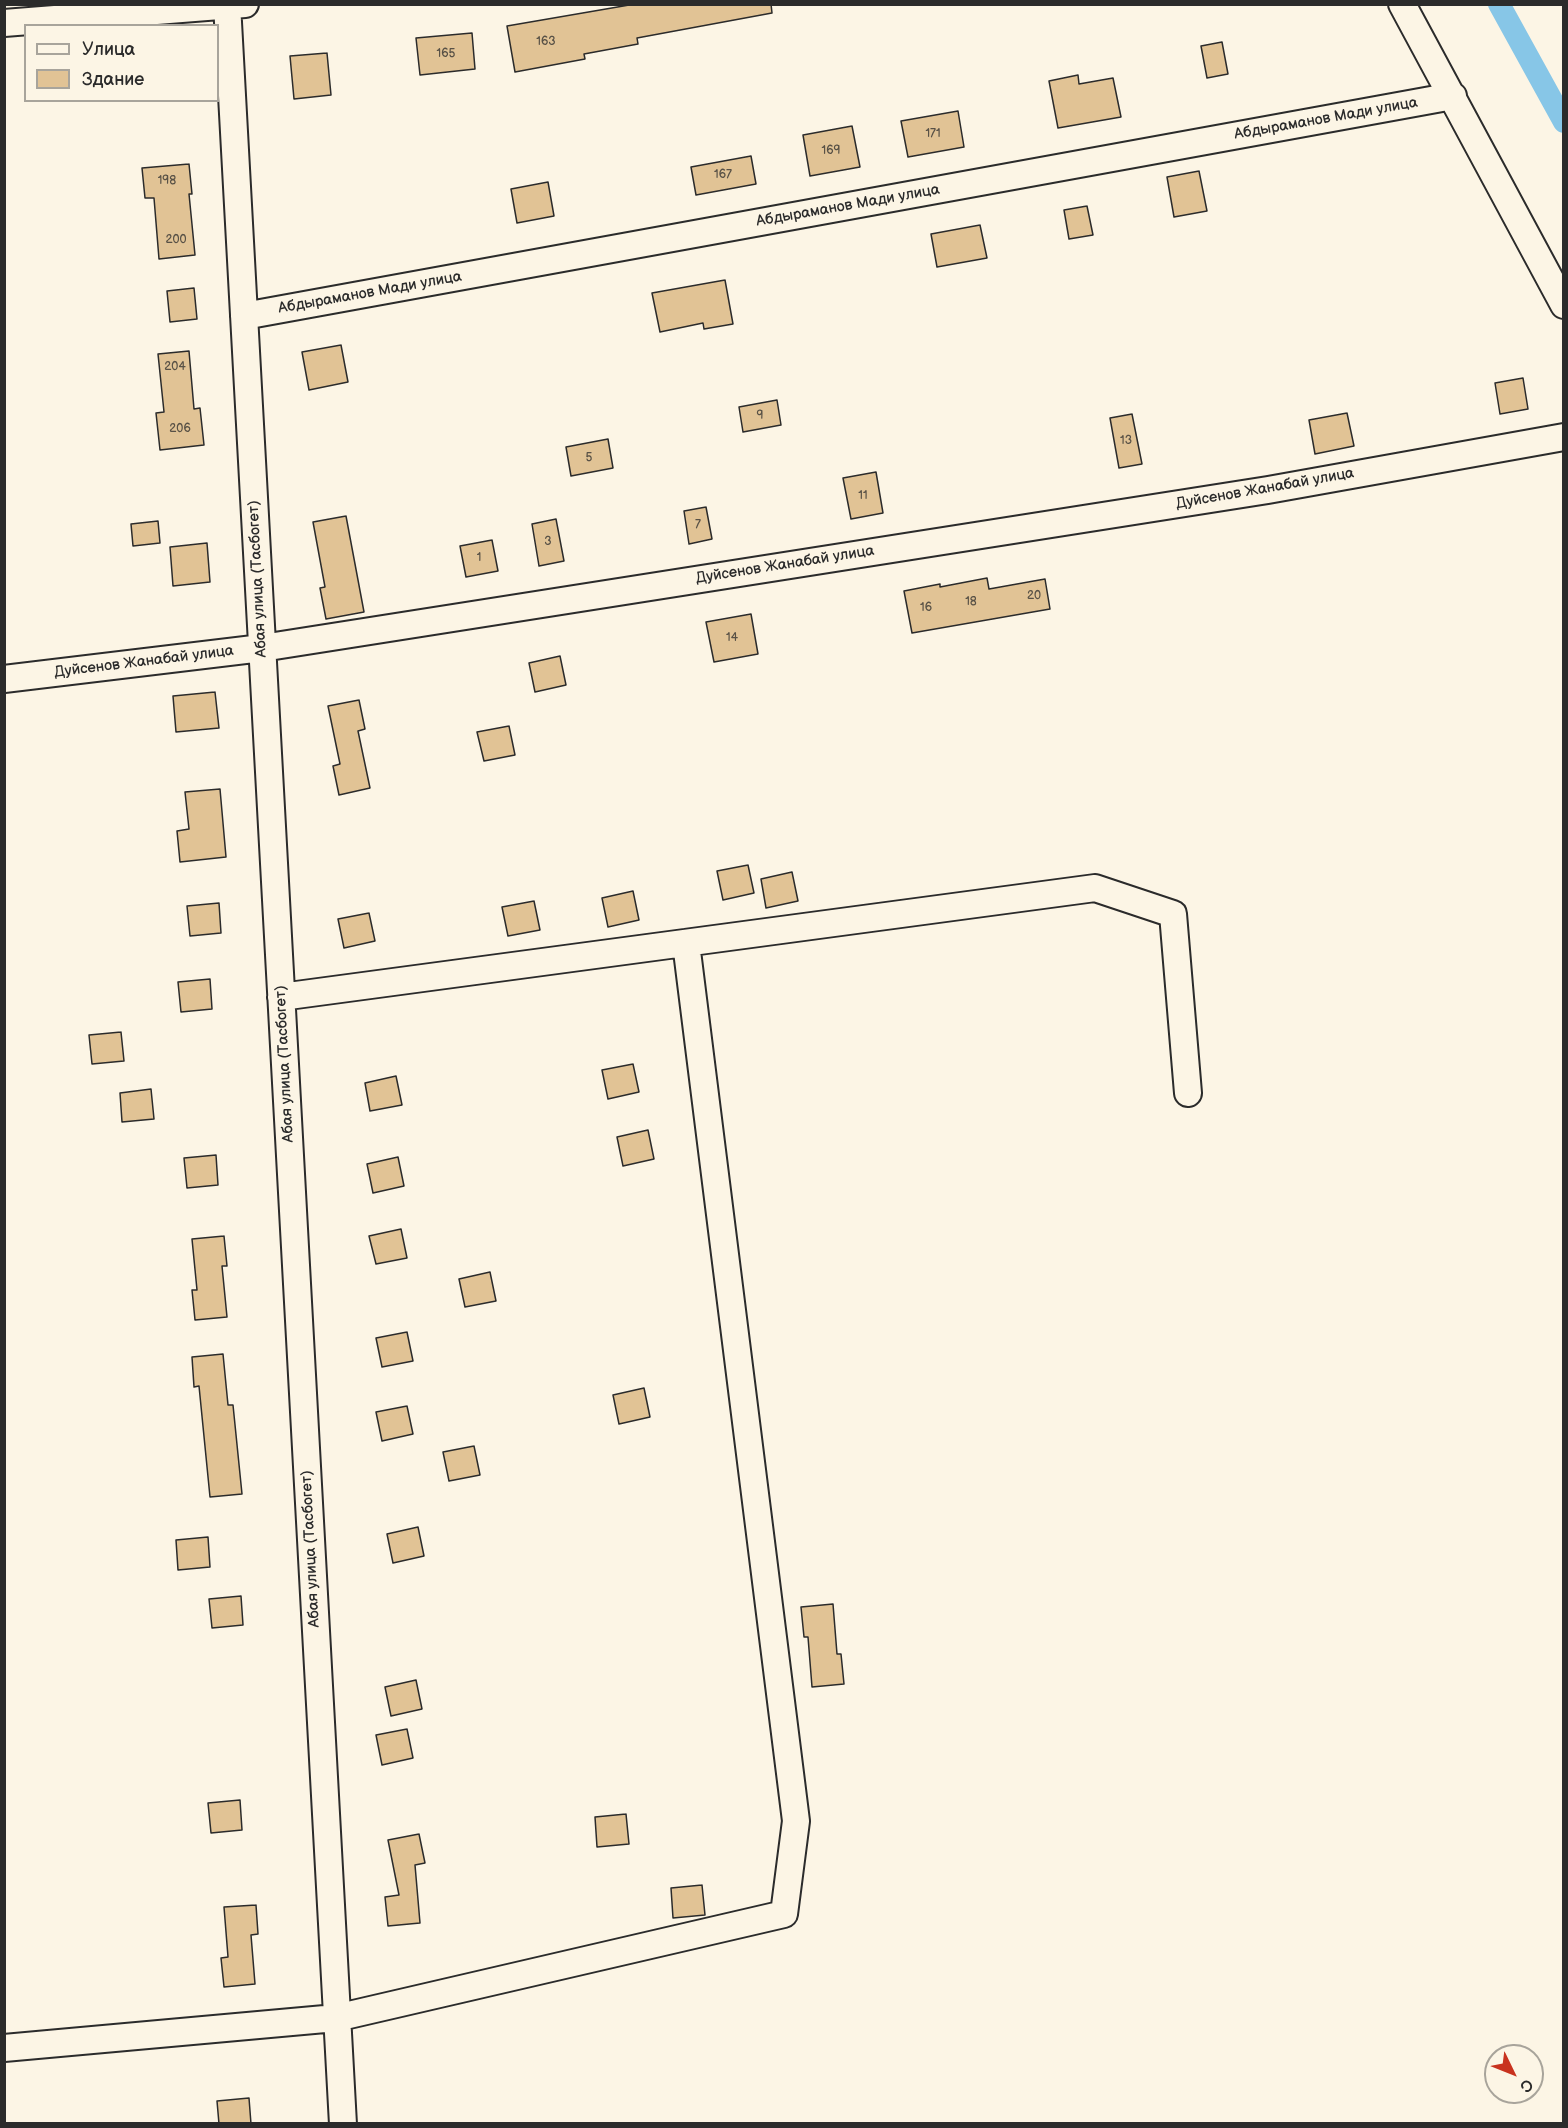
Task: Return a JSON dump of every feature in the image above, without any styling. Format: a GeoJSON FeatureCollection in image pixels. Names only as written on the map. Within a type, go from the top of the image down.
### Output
{"type":"FeatureCollection","features":[{"type":"Feature","properties":{"kind":"street"},"geometry":{"type":"LineString","coordinates":[[1402,4],[1563,305]]}},
{"type":"Feature","properties":{"kind":"street"},"geometry":{"type":"LineString","coordinates":[[4,23],[233,5]]}},
{"type":"Feature","properties":{"kind":"street","name":"Абая улица (Тасбогет)"},"geometry":{"type":"LineString","coordinates":[[233,5],[244,316],[343,2124]]}},
{"type":"Feature","properties":{"kind":"street","name":"Абдыраманов Мади улица"},"geometry":{"type":"LineString","coordinates":[[244,316],[1453,96]]}},
{"type":"Feature","properties":{"kind":"street","name":"Дуйсенов Жанабай улица"},"geometry":{"type":"LineString","coordinates":[[4,679],[262,648],[1256,492],[1563,437]]}},
{"type":"Feature","properties":{"kind":"street"},"geometry":{"type":"LineString","coordinates":[[281,997],[1095,888],[1173,914],[1188,1094]]}},
{"type":"Feature","properties":{"kind":"street"},"geometry":{"type":"LineString","coordinates":[[4,2048],[336,2018],[784,1914],[796,1821],[686,943]]}},
{"type":"Feature","properties":{"kind":"building"},"geometry":{"type":"Polygon","coordinates":[[[635,4],[771,4],[772,13],[637,38],[638,44],[584,54],[585,59],[515,72],[507,26],[635,4]]]}},
{"type":"Feature","properties":{"kind":"building"},"geometry":{"type":"Polygon","coordinates":[[[472,33],[475,69],[420,75],[416,38],[472,33]]]}},
{"type":"Feature","properties":{"kind":"building"},"geometry":{"type":"Polygon","coordinates":[[[1222,42],[1228,74],[1207,78],[1201,46],[1222,42]]]}},
{"type":"Feature","properties":{"kind":"building"},"geometry":{"type":"Polygon","coordinates":[[[327,53],[331,95],[294,99],[290,56],[327,53]]]}},
{"type":"Feature","properties":{"kind":"building"},"geometry":{"type":"Polygon","coordinates":[[[1078,75],[1079,84],[1113,78],[1121,117],[1058,128],[1049,81],[1078,75]]]}},
{"type":"Feature","properties":{"kind":"building"},"geometry":{"type":"Polygon","coordinates":[[[958,111],[964,147],[908,157],[901,121],[958,111]]]}},
{"type":"Feature","properties":{"kind":"building"},"geometry":{"type":"Polygon","coordinates":[[[852,126],[860,167],[810,176],[803,135],[852,126]]]}},
{"type":"Feature","properties":{"kind":"building"},"geometry":{"type":"Polygon","coordinates":[[[751,156],[756,184],[696,195],[691,167],[751,156]]]}},
{"type":"Feature","properties":{"kind":"building"},"geometry":{"type":"Polygon","coordinates":[[[189,164],[192,194],[189,194],[195,255],[159,259],[154,198],[145,198],[142,168],[189,164]]]}},
{"type":"Feature","properties":{"kind":"building"},"geometry":{"type":"Polygon","coordinates":[[[1199,171],[1207,211],[1174,217],[1167,177],[1199,171]]]}},
{"type":"Feature","properties":{"kind":"building"},"geometry":{"type":"Polygon","coordinates":[[[548,182],[554,216],[517,223],[511,189],[548,182]]]}},
{"type":"Feature","properties":{"kind":"building"},"geometry":{"type":"Polygon","coordinates":[[[1087,206],[1093,235],[1069,239],[1064,210],[1087,206]]]}},
{"type":"Feature","properties":{"kind":"building"},"geometry":{"type":"Polygon","coordinates":[[[980,225],[987,258],[937,267],[931,234],[980,225]]]}},
{"type":"Feature","properties":{"kind":"building"},"geometry":{"type":"Polygon","coordinates":[[[725,280],[733,324],[704,329],[703,323],[660,332],[652,293],[725,280]]]}},
{"type":"Feature","properties":{"kind":"building"},"geometry":{"type":"Polygon","coordinates":[[[194,288],[197,319],[170,322],[167,291],[194,288]]]}},
{"type":"Feature","properties":{"kind":"building"},"geometry":{"type":"Polygon","coordinates":[[[341,345],[348,382],[309,390],[302,352],[341,345]]]}},
{"type":"Feature","properties":{"kind":"building"},"geometry":{"type":"Polygon","coordinates":[[[189,351],[194,409],[200,408],[204,445],[160,450],[156,413],[164,412],[158,354],[189,351]]]}},
{"type":"Feature","properties":{"kind":"building"},"geometry":{"type":"Polygon","coordinates":[[[1523,378],[1528,409],[1500,414],[1495,383],[1523,378]]]}},
{"type":"Feature","properties":{"kind":"building"},"geometry":{"type":"Polygon","coordinates":[[[777,400],[781,425],[743,432],[739,407],[777,400]]]}},
{"type":"Feature","properties":{"kind":"building"},"geometry":{"type":"Polygon","coordinates":[[[1347,413],[1354,446],[1315,454],[1309,420],[1347,413]]]}},
{"type":"Feature","properties":{"kind":"building"},"geometry":{"type":"Polygon","coordinates":[[[1132,414],[1142,464],[1119,468],[1110,418],[1132,414]]]}},
{"type":"Feature","properties":{"kind":"building"},"geometry":{"type":"Polygon","coordinates":[[[608,439],[613,468],[571,476],[566,447],[608,439]]]}},
{"type":"Feature","properties":{"kind":"building"},"geometry":{"type":"Polygon","coordinates":[[[876,472],[883,513],[851,519],[843,478],[876,472]]]}},
{"type":"Feature","properties":{"kind":"building"},"geometry":{"type":"Polygon","coordinates":[[[706,507],[712,539],[689,544],[684,511],[706,507]]]}},
{"type":"Feature","properties":{"kind":"building"},"geometry":{"type":"Polygon","coordinates":[[[346,516],[364,612],[326,619],[320,588],[325,587],[313,522],[346,516]]]}},
{"type":"Feature","properties":{"kind":"building"},"geometry":{"type":"Polygon","coordinates":[[[556,519],[564,561],[539,566],[532,524],[556,519]]]}},
{"type":"Feature","properties":{"kind":"building"},"geometry":{"type":"Polygon","coordinates":[[[158,521],[160,543],[133,546],[131,524],[158,521]]]}},
{"type":"Feature","properties":{"kind":"building"},"geometry":{"type":"Polygon","coordinates":[[[492,540],[498,571],[466,577],[460,546],[492,540]]]}},
{"type":"Feature","properties":{"kind":"building"},"geometry":{"type":"Polygon","coordinates":[[[207,543],[210,582],[173,586],[170,547],[207,543]]]}},
{"type":"Feature","properties":{"kind":"building"},"geometry":{"type":"Polygon","coordinates":[[[987,578],[989,589],[1045,579],[1050,609],[912,633],[904,591],[987,578]]]}},
{"type":"Feature","properties":{"kind":"building"},"geometry":{"type":"Polygon","coordinates":[[[751,614],[758,654],[714,662],[706,622],[751,614]]]}},
{"type":"Feature","properties":{"kind":"building"},"geometry":{"type":"Polygon","coordinates":[[[560,656],[566,685],[535,692],[529,663],[560,656]]]}},
{"type":"Feature","properties":{"kind":"building"},"geometry":{"type":"Polygon","coordinates":[[[215,692],[219,728],[176,732],[173,696],[215,692]]]}},
{"type":"Feature","properties":{"kind":"building"},"geometry":{"type":"Polygon","coordinates":[[[359,700],[365,729],[358,731],[370,788],[339,795],[333,766],[340,764],[328,706],[359,700]]]}},
{"type":"Feature","properties":{"kind":"building"},"geometry":{"type":"Polygon","coordinates":[[[509,726],[515,755],[484,761],[477,732],[509,726]]]}},
{"type":"Feature","properties":{"kind":"building"},"geometry":{"type":"Polygon","coordinates":[[[220,789],[226,857],[180,862],[177,831],[189,829],[185,792],[220,789]]]}},
{"type":"Feature","properties":{"kind":"building"},"geometry":{"type":"Polygon","coordinates":[[[748,865],[754,893],[723,900],[717,871],[748,865]]]}},
{"type":"Feature","properties":{"kind":"building"},"geometry":{"type":"Polygon","coordinates":[[[792,872],[798,901],[766,908],[761,879],[792,872]]]}},
{"type":"Feature","properties":{"kind":"building"},"geometry":{"type":"Polygon","coordinates":[[[633,891],[639,920],[608,927],[602,898],[633,891]]]}},
{"type":"Feature","properties":{"kind":"building"},"geometry":{"type":"Polygon","coordinates":[[[534,901],[540,930],[508,936],[502,907],[534,901]]]}},
{"type":"Feature","properties":{"kind":"building"},"geometry":{"type":"Polygon","coordinates":[[[219,903],[221,933],[190,936],[187,906],[219,903]]]}},
{"type":"Feature","properties":{"kind":"building"},"geometry":{"type":"Polygon","coordinates":[[[369,913],[375,941],[344,948],[338,919],[369,913]]]}},
{"type":"Feature","properties":{"kind":"building"},"geometry":{"type":"Polygon","coordinates":[[[210,979],[212,1009],[181,1012],[178,982],[210,979]]]}},
{"type":"Feature","properties":{"kind":"building"},"geometry":{"type":"Polygon","coordinates":[[[121,1032],[124,1061],[92,1064],[89,1035],[121,1032]]]}},
{"type":"Feature","properties":{"kind":"building"},"geometry":{"type":"Polygon","coordinates":[[[633,1064],[639,1092],[608,1099],[602,1070],[633,1064]]]}},
{"type":"Feature","properties":{"kind":"building"},"geometry":{"type":"Polygon","coordinates":[[[396,1076],[402,1105],[370,1111],[365,1083],[396,1076]]]}},
{"type":"Feature","properties":{"kind":"building"},"geometry":{"type":"Polygon","coordinates":[[[151,1089],[154,1119],[122,1122],[120,1093],[151,1089]]]}},
{"type":"Feature","properties":{"kind":"building"},"geometry":{"type":"Polygon","coordinates":[[[648,1130],[654,1159],[623,1166],[617,1137],[648,1130]]]}},
{"type":"Feature","properties":{"kind":"building"},"geometry":{"type":"Polygon","coordinates":[[[216,1155],[218,1185],[187,1188],[184,1158],[216,1155]]]}},
{"type":"Feature","properties":{"kind":"building"},"geometry":{"type":"Polygon","coordinates":[[[398,1157],[404,1186],[373,1193],[367,1164],[398,1157]]]}},
{"type":"Feature","properties":{"kind":"building"},"geometry":{"type":"Polygon","coordinates":[[[401,1229],[407,1258],[376,1264],[369,1236],[401,1229]]]}},
{"type":"Feature","properties":{"kind":"building"},"geometry":{"type":"Polygon","coordinates":[[[224,1236],[227,1266],[222,1266],[227,1317],[195,1320],[192,1290],[197,1290],[192,1239],[224,1236]]]}},
{"type":"Feature","properties":{"kind":"building"},"geometry":{"type":"Polygon","coordinates":[[[490,1272],[496,1301],[465,1307],[459,1279],[490,1272]]]}},
{"type":"Feature","properties":{"kind":"building"},"geometry":{"type":"Polygon","coordinates":[[[407,1332],[413,1361],[382,1367],[376,1338],[407,1332]]]}},
{"type":"Feature","properties":{"kind":"building"},"geometry":{"type":"Polygon","coordinates":[[[223,1354],[228,1405],[233,1405],[242,1494],[210,1497],[199,1386],[194,1387],[192,1357],[223,1354]]]}},
{"type":"Feature","properties":{"kind":"building"},"geometry":{"type":"Polygon","coordinates":[[[644,1388],[650,1417],[619,1424],[613,1395],[644,1388]]]}},
{"type":"Feature","properties":{"kind":"building"},"geometry":{"type":"Polygon","coordinates":[[[407,1406],[413,1434],[382,1441],[376,1412],[407,1406]]]}},
{"type":"Feature","properties":{"kind":"building"},"geometry":{"type":"Polygon","coordinates":[[[474,1446],[480,1475],[449,1481],[443,1452],[474,1446]]]}},
{"type":"Feature","properties":{"kind":"building"},"geometry":{"type":"Polygon","coordinates":[[[418,1527],[424,1556],[393,1563],[387,1534],[418,1527]]]}},
{"type":"Feature","properties":{"kind":"building"},"geometry":{"type":"Polygon","coordinates":[[[208,1537],[210,1567],[178,1570],[176,1540],[208,1537]]]}},
{"type":"Feature","properties":{"kind":"building"},"geometry":{"type":"Polygon","coordinates":[[[241,1596],[243,1625],[212,1628],[209,1599],[241,1596]]]}},
{"type":"Feature","properties":{"kind":"building"},"geometry":{"type":"Polygon","coordinates":[[[833,1604],[837,1654],[841,1654],[844,1684],[812,1687],[808,1637],[804,1637],[801,1607],[833,1604]]]}},
{"type":"Feature","properties":{"kind":"building"},"geometry":{"type":"Polygon","coordinates":[[[416,1680],[422,1709],[391,1716],[385,1687],[416,1680]]]}},
{"type":"Feature","properties":{"kind":"building"},"geometry":{"type":"Polygon","coordinates":[[[407,1729],[413,1758],[382,1765],[376,1735],[407,1729]]]}},
{"type":"Feature","properties":{"kind":"building"},"geometry":{"type":"Polygon","coordinates":[[[240,1800],[242,1830],[211,1833],[208,1803],[240,1800]]]}},
{"type":"Feature","properties":{"kind":"building"},"geometry":{"type":"Polygon","coordinates":[[[626,1814],[629,1844],[597,1847],[595,1817],[626,1814]]]}},
{"type":"Feature","properties":{"kind":"building"},"geometry":{"type":"Polygon","coordinates":[[[419,1834],[425,1863],[415,1865],[420,1923],[388,1926],[385,1897],[399,1895],[388,1840],[419,1834]]]}},
{"type":"Feature","properties":{"kind":"building"},"geometry":{"type":"Polygon","coordinates":[[[702,1885],[705,1915],[673,1918],[671,1888],[702,1885]]]}},
{"type":"Feature","properties":{"kind":"building"},"geometry":{"type":"Polygon","coordinates":[[[256,1905],[258,1934],[251,1935],[255,1984],[224,1987],[221,1958],[228,1957],[224,1907],[256,1905]]]}},
{"type":"Feature","properties":{"kind":"building"},"geometry":{"type":"Polygon","coordinates":[[[249,2098],[251,2124],[219,2124],[217,2101],[249,2098]]]}},
{"type":"Feature","properties":{"kind":"waterway"},"geometry":{"type":"LineString","coordinates":[[1499,4],[1564,122]]}}]}
